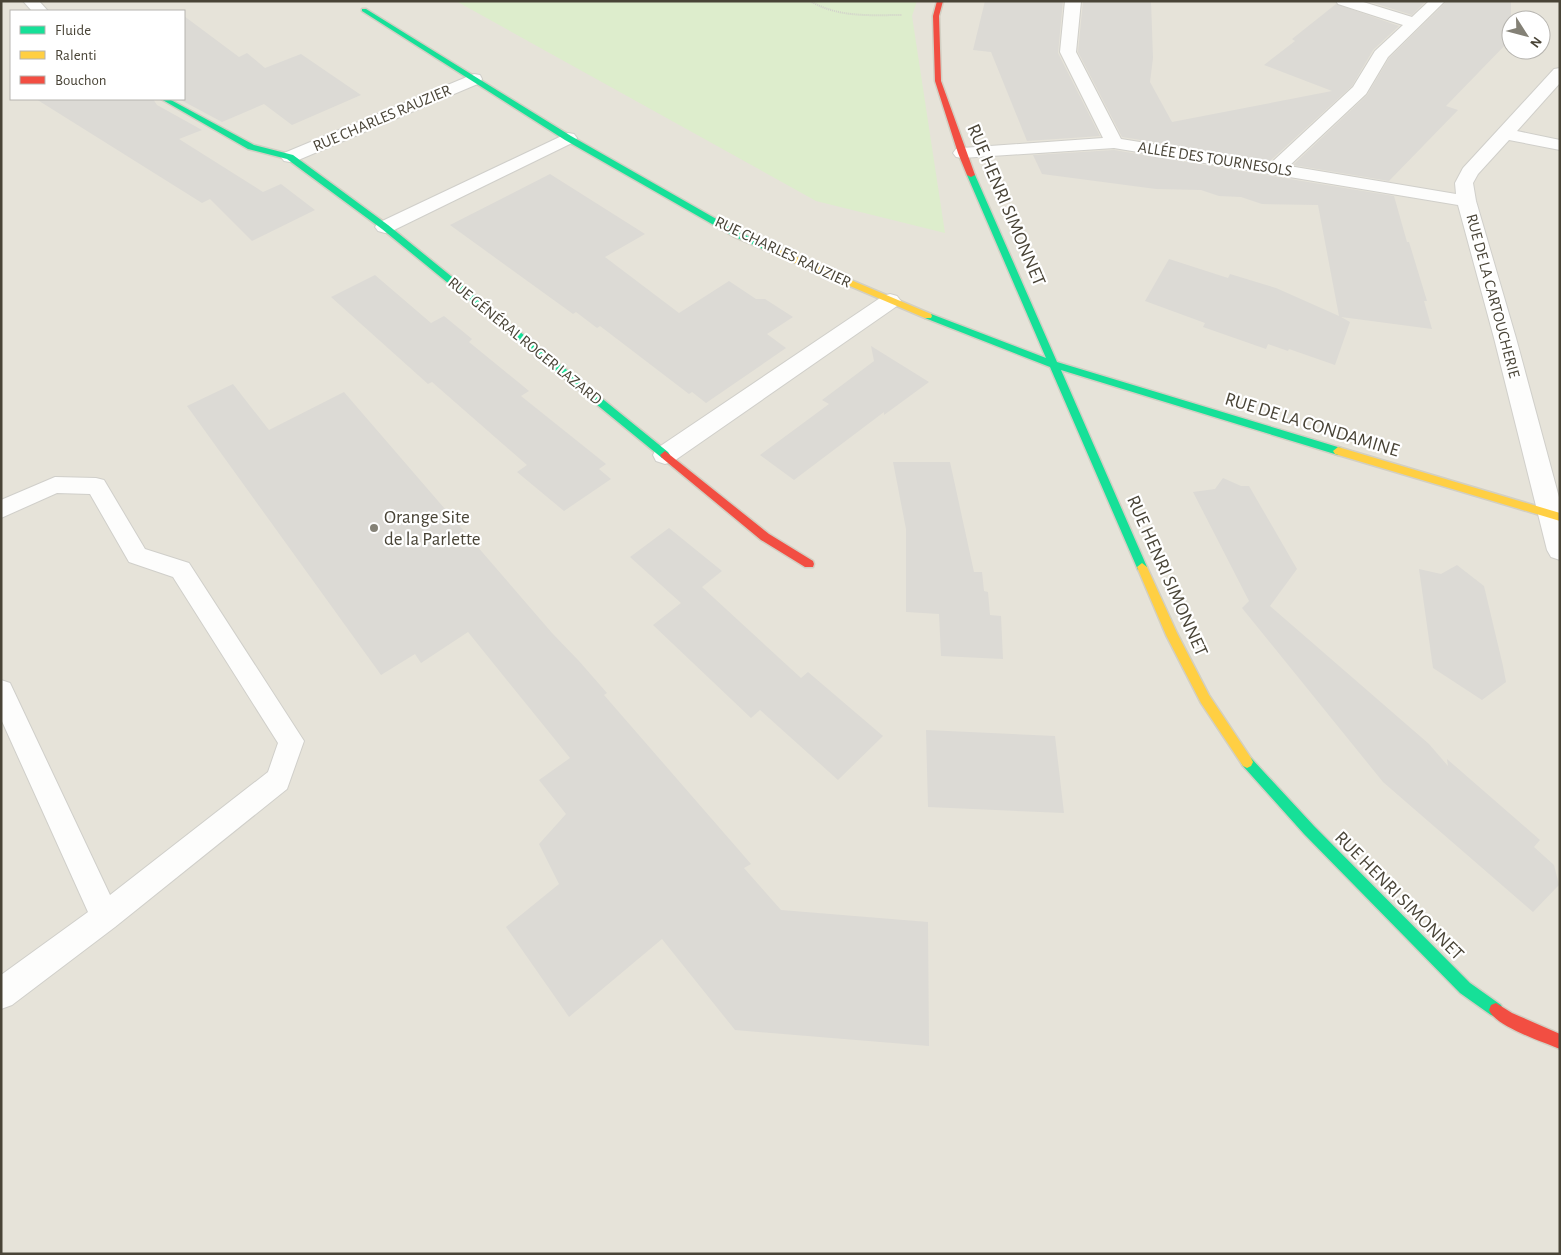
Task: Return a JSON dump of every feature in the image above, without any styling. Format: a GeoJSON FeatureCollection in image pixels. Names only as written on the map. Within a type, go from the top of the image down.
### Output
{"type":"FeatureCollection","features":[{"type":"Feature","properties":{"kind":"street"},"geometry":{"type":"LineString","coordinates":[[30,1],[39,10]]}},
{"type":"Feature","properties":{"kind":"street","name":"RUE HENRI SIMONNET"},"geometry":{"type":"LineString","coordinates":[[940,1],[936,16],[938,81],[962,153],[1172,635],[1205,699],[1248,762],[1309,830],[1465,988],[1507,1018],[1560,1042]]}},
{"type":"Feature","properties":{"kind":"street"},"geometry":{"type":"LineString","coordinates":[[1073,1],[1068,52],[1114,143]]}},
{"type":"Feature","properties":{"kind":"street"},"geometry":{"type":"LineString","coordinates":[[1342,1],[1414,24]]}},
{"type":"Feature","properties":{"kind":"street"},"geometry":{"type":"LineString","coordinates":[[1276,169],[1360,90],[1381,54],[1438,1]]}},
{"type":"Feature","properties":{"kind":"street","name":"RUE CHARLES RAUZIER"},"geometry":{"type":"LineString","coordinates":[[364,10],[568,138],[736,234],[890,301],[1055,365]]}},
{"type":"Feature","properties":{"kind":"street","name":"RUE DE LA CARTOUCHERIE"},"geometry":{"type":"LineString","coordinates":[[1560,73],[1470,172],[1464,184],[1466,201],[1555,516],[1560,550]]}},
{"type":"Feature","properties":{"kind":"street","name":"RUE CHARLES RAUZIER"},"geometry":{"type":"LineString","coordinates":[[290,157],[474,79]]}},
{"type":"Feature","properties":{"kind":"street","name":"RUE GÉNÉRAL ROGER LAZARD"},"geometry":{"type":"LineString","coordinates":[[166,100],[251,147],[290,157],[386,227],[765,537],[809,564]]}},
{"type":"Feature","properties":{"kind":"street"},"geometry":{"type":"LineString","coordinates":[[1504,134],[1560,145]]}},
{"type":"Feature","properties":{"kind":"street"},"geometry":{"type":"LineString","coordinates":[[386,227],[568,138]]}},
{"type":"Feature","properties":{"kind":"street","name":"ALLÉE DES TOURNESOLS"},"geometry":{"type":"LineString","coordinates":[[962,153],[1114,143],[1466,201]]}},
{"type":"Feature","properties":{"kind":"street"},"geometry":{"type":"LineString","coordinates":[[666,455],[890,301]]}},
{"type":"Feature","properties":{"kind":"street","name":"RUE DE LA CONDAMINE"},"geometry":{"type":"LineString","coordinates":[[1055,365],[1555,516]]}},
{"type":"Feature","properties":{"kind":"lane"},"geometry":{"type":"LineString","coordinates":[[1,510],[55,485],[96,486],[137,556],[181,570],[291,741],[278,780],[105,918],[1,994]]}},
{"type":"Feature","properties":{"kind":"lane"},"geometry":{"type":"LineString","coordinates":[[1,691],[105,918]]}},
{"type":"Feature","properties":{"kind":"path"},"geometry":{"type":"LineString","coordinates":[[810,1],[815,5],[846,15],[936,16]]}},
{"type":"Feature","properties":{"kind":"shaded area"},"geometry":{"type":"Polygon","coordinates":[[[1,1],[1560,1],[1560,1254],[1,1254],[1,1]]]}},
{"type":"Feature","properties":{"kind":"green space"},"geometry":{"type":"Polygon","coordinates":[[[456,1],[917,1],[912,16],[945,233],[816,201],[456,1]]]}},
{"type":"Feature","properties":{"kind":"building"},"geometry":{"type":"Polygon","coordinates":[[[985,1],[1063,1],[1058,53],[1100,136],[1027,141],[991,52],[973,50],[985,1]]]}},
{"type":"Feature","properties":{"kind":"building"},"geometry":{"type":"Polygon","coordinates":[[[1083,1],[1151,1],[1153,58],[1150,82],[1172,122],[1332,91],[1264,65],[1295,41],[1292,39],[1336,4],[1399,26],[1373,50],[1352,86],[1270,161],[1122,137],[1078,52],[1083,1]]]}},
{"type":"Feature","properties":{"kind":"building"},"geometry":{"type":"Polygon","coordinates":[[[1367,1],[1426,1],[1412,15],[1367,1]]]}},
{"type":"Feature","properties":{"kind":"building"},"geometry":{"type":"Polygon","coordinates":[[[1447,1],[1511,1],[1511,10],[1501,10],[1501,49],[1446,106],[1458,110],[1389,181],[1293,165],[1367,95],[1389,58],[1447,1]]]}},
{"type":"Feature","properties":{"kind":"building"},"geometry":{"type":"Polygon","coordinates":[[[185,17],[239,57],[247,53],[265,68],[301,54],[361,95],[292,125],[264,104],[222,122],[181,100],[185,100],[185,17]]]}},
{"type":"Feature","properties":{"kind":"building"},"geometry":{"type":"Polygon","coordinates":[[[38,100],[154,100],[157,105],[202,130],[179,139],[263,192],[281,184],[315,210],[252,241],[210,199],[202,203],[38,100]]]}},
{"type":"Feature","properties":{"kind":"building"},"geometry":{"type":"Polygon","coordinates":[[[1114,150],[1394,196],[1427,301],[1424,301],[1432,329],[1341,317],[1350,322],[1335,365],[1289,349],[1288,351],[1268,344],[1266,349],[1203,327],[1205,323],[1145,301],[1169,259],[1228,278],[1230,274],[1276,288],[1339,316],[1318,205],[1262,204],[1241,197],[1219,196],[1201,190],[1156,189],[1042,174],[1033,155],[1114,150]]]}},
{"type":"Feature","properties":{"kind":"building"},"geometry":{"type":"Polygon","coordinates":[[[550,174],[645,234],[605,257],[679,313],[729,281],[756,299],[765,299],[793,317],[767,334],[786,348],[706,403],[692,392],[689,394],[600,326],[597,328],[576,312],[573,314],[450,225],[550,174]]]}},
{"type":"Feature","properties":{"kind":"building"},"geometry":{"type":"Polygon","coordinates":[[[375,275],[431,323],[444,316],[472,339],[469,342],[529,391],[521,396],[606,464],[599,469],[611,479],[564,511],[517,472],[527,465],[432,382],[428,384],[331,297],[375,275]]]}},
{"type":"Feature","properties":{"kind":"building"},"geometry":{"type":"Polygon","coordinates":[[[871,346],[929,382],[884,415],[884,412],[794,480],[760,455],[829,404],[822,400],[874,361],[871,346]]]}},
{"type":"Feature","properties":{"kind":"building"},"geometry":{"type":"Polygon","coordinates":[[[233,384],[269,430],[344,392],[552,633],[607,693],[604,695],[751,864],[744,868],[781,910],[928,922],[929,1046],[735,1030],[662,939],[569,1017],[506,927],[559,884],[539,844],[566,814],[539,780],[570,758],[468,632],[421,663],[415,654],[381,675],[187,406],[233,384]]]}},
{"type":"Feature","properties":{"kind":"building"},"geometry":{"type":"Polygon","coordinates":[[[893,462],[950,462],[974,572],[982,572],[984,591],[988,592],[990,615],[1001,616],[1003,659],[941,656],[939,614],[906,612],[906,529],[893,462]]]}},
{"type":"Feature","properties":{"kind":"building"},"geometry":{"type":"Polygon","coordinates":[[[1223,478],[1241,486],[1249,486],[1297,569],[1270,606],[1429,744],[1448,766],[1447,759],[1540,840],[1534,847],[1554,865],[1559,885],[1533,912],[1383,782],[1242,608],[1249,601],[1193,492],[1215,489],[1223,478]]]}},
{"type":"Feature","properties":{"kind":"building"},"geometry":{"type":"Polygon","coordinates":[[[669,528],[722,571],[702,587],[801,678],[808,672],[883,736],[838,780],[760,710],[751,718],[653,625],[681,603],[630,557],[669,528]]]}},
{"type":"Feature","properties":{"kind":"building"},"geometry":{"type":"Polygon","coordinates":[[[1457,565],[1484,586],[1506,682],[1482,700],[1433,668],[1419,569],[1441,574],[1457,565]]]}},
{"type":"Feature","properties":{"kind":"building"},"geometry":{"type":"Polygon","coordinates":[[[926,730],[1055,736],[1064,813],[928,807],[926,730]]]}},
{"type":"Feature","properties":{"kind":"traffic: fast"},"geometry":{"type":"LineString","coordinates":[[364,10],[568,138],[736,234],[766,247]]}},
{"type":"Feature","properties":{"kind":"traffic: fast"},"geometry":{"type":"LineString","coordinates":[[166,100],[251,147],[290,157],[385,227],[665,455]]}},
{"type":"Feature","properties":{"kind":"traffic: fast"},"geometry":{"type":"LineString","coordinates":[[971,175],[1142,567]]}},
{"type":"Feature","properties":{"kind":"traffic: fast"},"geometry":{"type":"LineString","coordinates":[[928,316],[1055,365],[1338,451]]}},
{"type":"Feature","properties":{"kind":"traffic: fast"},"geometry":{"type":"LineString","coordinates":[[1247,762],[1309,830],[1465,988],[1496,1010]]}},
{"type":"Feature","properties":{"kind":"traffic: slow"},"geometry":{"type":"LineString","coordinates":[[766,247],[928,316]]}},
{"type":"Feature","properties":{"kind":"traffic: slow"},"geometry":{"type":"LineString","coordinates":[[1338,451],[1560,517]]}},
{"type":"Feature","properties":{"kind":"traffic: slow"},"geometry":{"type":"LineString","coordinates":[[1142,567],[1172,635],[1205,699],[1247,762]]}},
{"type":"Feature","properties":{"kind":"traffic: jam"},"geometry":{"type":"LineString","coordinates":[[940,1],[936,16],[938,81],[971,175]]}},
{"type":"Feature","properties":{"kind":"traffic: jam"},"geometry":{"type":"LineString","coordinates":[[665,455],[765,537],[809,564]]}},
{"type":"Feature","properties":{"kind":"traffic: jam"},"geometry":{"type":"LineString","coordinates":[[1496,1010],[1507,1018],[1560,1042]]}},
{"type":"Feature","properties":{"kind":"place","name":"Orange Site de la Parlette"},"geometry":{"type":"Point","coordinates":[374,528]}}]}
